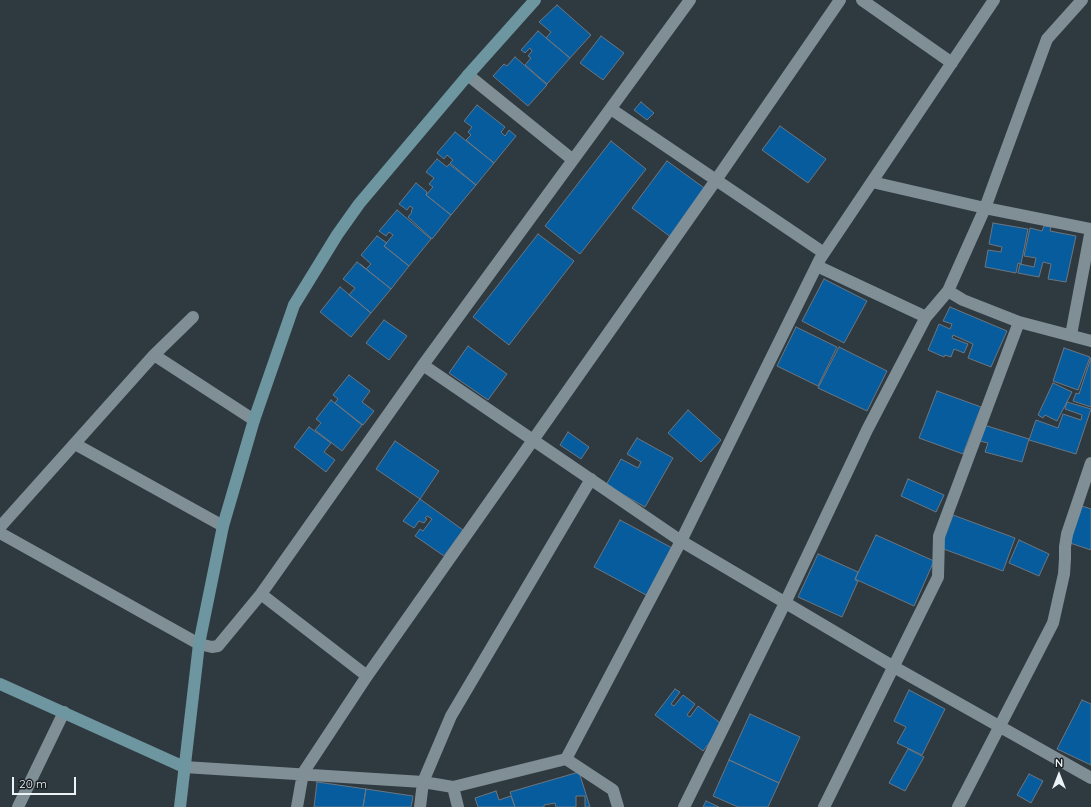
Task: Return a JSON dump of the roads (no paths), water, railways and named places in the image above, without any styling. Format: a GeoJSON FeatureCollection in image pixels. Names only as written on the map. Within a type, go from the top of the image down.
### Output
{"type":"FeatureCollection","features":[{"type":"Feature","properties":{"kind":"street"},"geometry":{"type":"LineString","coordinates":[[180,807],[199,644],[223,526],[254,420],[294,305],[337,235],[359,204],[468,75],[535,0]]}},
{"type":"Feature","properties":{"kind":"street"},"geometry":{"type":"LineString","coordinates":[[0,533],[199,644],[212,648],[218,646],[261,594],[423,365],[690,0]]}},
{"type":"Feature","properties":{"kind":"street"},"geometry":{"type":"LineString","coordinates":[[297,807],[303,773],[367,676],[716,180],[840,0]]}},
{"type":"Feature","properties":{"kind":"street"},"geometry":{"type":"LineString","coordinates":[[862,0],[952,63]]}},
{"type":"Feature","properties":{"kind":"street"},"geometry":{"type":"LineString","coordinates":[[566,760],[681,540],[824,253],[994,0]]}},
{"type":"Feature","properties":{"kind":"street"},"geometry":{"type":"LineString","coordinates":[[684,807],[785,603],[866,430],[926,317],[948,291],[985,208],[1047,39],[1082,0]]}},
{"type":"Feature","properties":{"kind":"street"},"geometry":{"type":"LineString","coordinates":[[468,75],[573,160]]}},
{"type":"Feature","properties":{"kind":"street"},"geometry":{"type":"LineString","coordinates":[[611,109],[824,253]]}},
{"type":"Feature","properties":{"kind":"street"},"geometry":{"type":"LineString","coordinates":[[872,182],[985,208],[1091,229],[1071,335]]}},
{"type":"Feature","properties":{"kind":"street"},"geometry":{"type":"LineString","coordinates":[[817,266],[926,317]]}},
{"type":"Feature","properties":{"kind":"street"},"geometry":{"type":"LineString","coordinates":[[948,291],[963,300],[1019,322],[1091,341]]}},
{"type":"Feature","properties":{"kind":"street"},"geometry":{"type":"LineString","coordinates":[[0,527],[154,355],[193,317]]}},
{"type":"Feature","properties":{"kind":"street"},"geometry":{"type":"LineString","coordinates":[[824,807],[938,577],[939,536],[1019,322]]}},
{"type":"Feature","properties":{"kind":"street"},"geometry":{"type":"LineString","coordinates":[[154,355],[254,420]]}},
{"type":"Feature","properties":{"kind":"street"},"geometry":{"type":"LineString","coordinates":[[423,365],[681,540],[894,667],[1091,778]]}},
{"type":"Feature","properties":{"kind":"street"},"geometry":{"type":"LineString","coordinates":[[75,444],[223,526]]}},
{"type":"Feature","properties":{"kind":"street"},"geometry":{"type":"LineString","coordinates":[[958,807],[1053,623],[1064,574],[1067,534],[1091,463]]}},
{"type":"Feature","properties":{"kind":"street"},"geometry":{"type":"LineString","coordinates":[[420,807],[423,782],[450,716],[591,479]]}},
{"type":"Feature","properties":{"kind":"street"},"geometry":{"type":"LineString","coordinates":[[261,594],[367,676]]}},
{"type":"Feature","properties":{"kind":"street"},"geometry":{"type":"LineString","coordinates":[[0,684],[184,767],[303,773],[423,782],[453,787],[566,760],[613,790],[618,807]]}},
{"type":"Feature","properties":{"kind":"street"},"geometry":{"type":"LineString","coordinates":[[18,807],[64,712]]}},
{"type":"Feature","properties":{"kind":"street"},"geometry":{"type":"LineString","coordinates":[[453,787],[458,807]]}}]}
